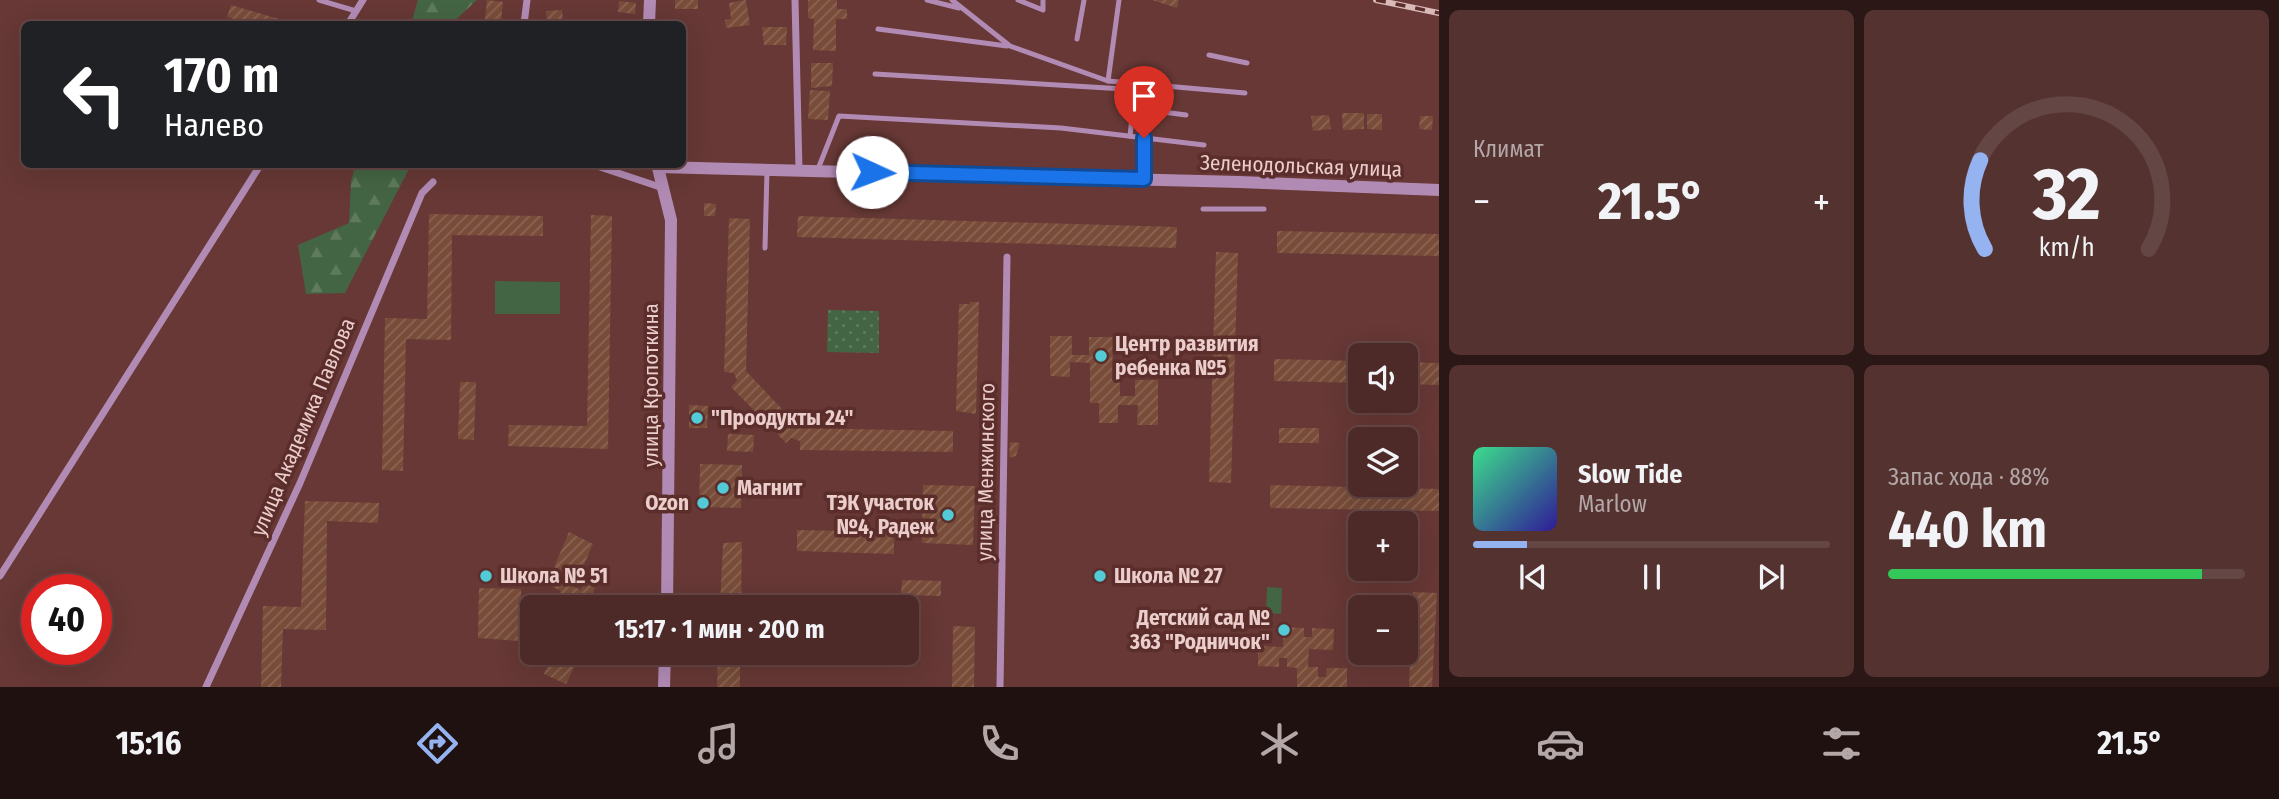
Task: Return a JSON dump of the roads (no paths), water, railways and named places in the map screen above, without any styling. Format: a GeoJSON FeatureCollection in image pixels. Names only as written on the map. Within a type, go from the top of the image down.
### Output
{"type":"FeatureCollection","features":[{"type":"Feature","properties":{"kind":"street"},"geometry":{"type":"LineString","coordinates":[[350,21],[363,0]]}},
{"type":"Feature","properties":{"kind":"street"},"geometry":{"type":"LineString","coordinates":[[524,21],[527,0]]}},
{"type":"Feature","properties":{"kind":"street"},"geometry":{"type":"LineString","coordinates":[[649,21],[650,0]]}},
{"type":"Feature","properties":{"kind":"street"},"geometry":{"type":"LineString","coordinates":[[794,0],[799,170]]}},
{"type":"Feature","properties":{"kind":"street","name":"Зеленодольская улица"},"geometry":{"type":"LineString","coordinates":[[686,167],[1439,190]]}},
{"type":"Feature","properties":{"kind":"street"},"geometry":{"type":"LineString","coordinates":[[0,576],[258,168]]}},
{"type":"Feature","properties":{"kind":"street"},"geometry":{"type":"LineString","coordinates":[[603,168],[664,189]]}},
{"type":"Feature","properties":{"kind":"street","name":"улица Кропоткина"},"geometry":{"type":"LineString","coordinates":[[659,168],[671,220],[667,595]]}},
{"type":"Feature","properties":{"kind":"street","name":"улица Академика Павлова"},"geometry":{"type":"LineString","coordinates":[[206,687],[300,483],[422,193],[433,182]]}},
{"type":"Feature","properties":{"kind":"street","name":"улица Менжинского"},"geometry":{"type":"LineString","coordinates":[[999,687],[1007,257]]}},
{"type":"Feature","properties":{"kind":"street"},"geometry":{"type":"LineString","coordinates":[[664,687],[665,665]]}},
{"type":"Feature","properties":{"kind":"lane"},"geometry":{"type":"LineString","coordinates":[[319,0],[356,11]]}},
{"type":"Feature","properties":{"kind":"lane"},"geometry":{"type":"LineString","coordinates":[[927,0],[962,9]]}},
{"type":"Feature","properties":{"kind":"lane"},"geometry":{"type":"LineString","coordinates":[[951,0],[1010,46]]}},
{"type":"Feature","properties":{"kind":"lane"},"geometry":{"type":"LineString","coordinates":[[1018,0],[1043,10],[1044,0]]}},
{"type":"Feature","properties":{"kind":"lane"},"geometry":{"type":"LineString","coordinates":[[1077,39],[1084,0]]}},
{"type":"Feature","properties":{"kind":"lane"},"geometry":{"type":"LineString","coordinates":[[1108,81],[1119,0]]}},
{"type":"Feature","properties":{"kind":"lane"},"geometry":{"type":"LineString","coordinates":[[877,29],[1010,46],[1108,81],[1245,93]]}},
{"type":"Feature","properties":{"kind":"lane"},"geometry":{"type":"LineString","coordinates":[[1209,55],[1247,63]]}},
{"type":"Feature","properties":{"kind":"lane"},"geometry":{"type":"LineString","coordinates":[[875,74],[1124,89],[1133,108],[1130,136]]}},
{"type":"Feature","properties":{"kind":"lane"},"geometry":{"type":"LineString","coordinates":[[1133,108],[1186,115]]}},
{"type":"Feature","properties":{"kind":"lane"},"geometry":{"type":"LineString","coordinates":[[818,170],[839,116],[1061,128],[1204,145]]}},
{"type":"Feature","properties":{"kind":"lane"},"geometry":{"type":"LineString","coordinates":[[1144,138],[1144,179]]}},
{"type":"Feature","properties":{"kind":"lane"},"geometry":{"type":"LineString","coordinates":[[765,248],[768,170]]}},
{"type":"Feature","properties":{"kind":"lane"},"geometry":{"type":"LineString","coordinates":[[1203,209],[1264,209]]}},
{"type":"Feature","properties":{"kind":"railway"},"geometry":{"type":"LineString","coordinates":[[1376,0],[1439,13]]}},
{"type":"Feature","properties":{"kind":"place","name":"Центр развития ребенка №5"},"geometry":{"type":"Point","coordinates":[1101,356]}},
{"type":"Feature","properties":{"kind":"place","name":"\"Проодукты 24\""},"geometry":{"type":"Point","coordinates":[697,418]}},
{"type":"Feature","properties":{"kind":"place","name":"Магнит"},"geometry":{"type":"Point","coordinates":[723,488]}},
{"type":"Feature","properties":{"kind":"place","name":"Ozon"},"geometry":{"type":"Point","coordinates":[703,503]}},
{"type":"Feature","properties":{"kind":"place","name":"ТЭК участок №4, Радеж"},"geometry":{"type":"Point","coordinates":[948,515]}},
{"type":"Feature","properties":{"kind":"place","name":"Школа № 51"},"geometry":{"type":"Point","coordinates":[486,576]}},
{"type":"Feature","properties":{"kind":"place","name":"Школа № 27"},"geometry":{"type":"Point","coordinates":[1100,576]}},
{"type":"Feature","properties":{"kind":"place","name":"Детский сад № 363 \"Родничок\""},"geometry":{"type":"Point","coordinates":[1284,630]}}]}
